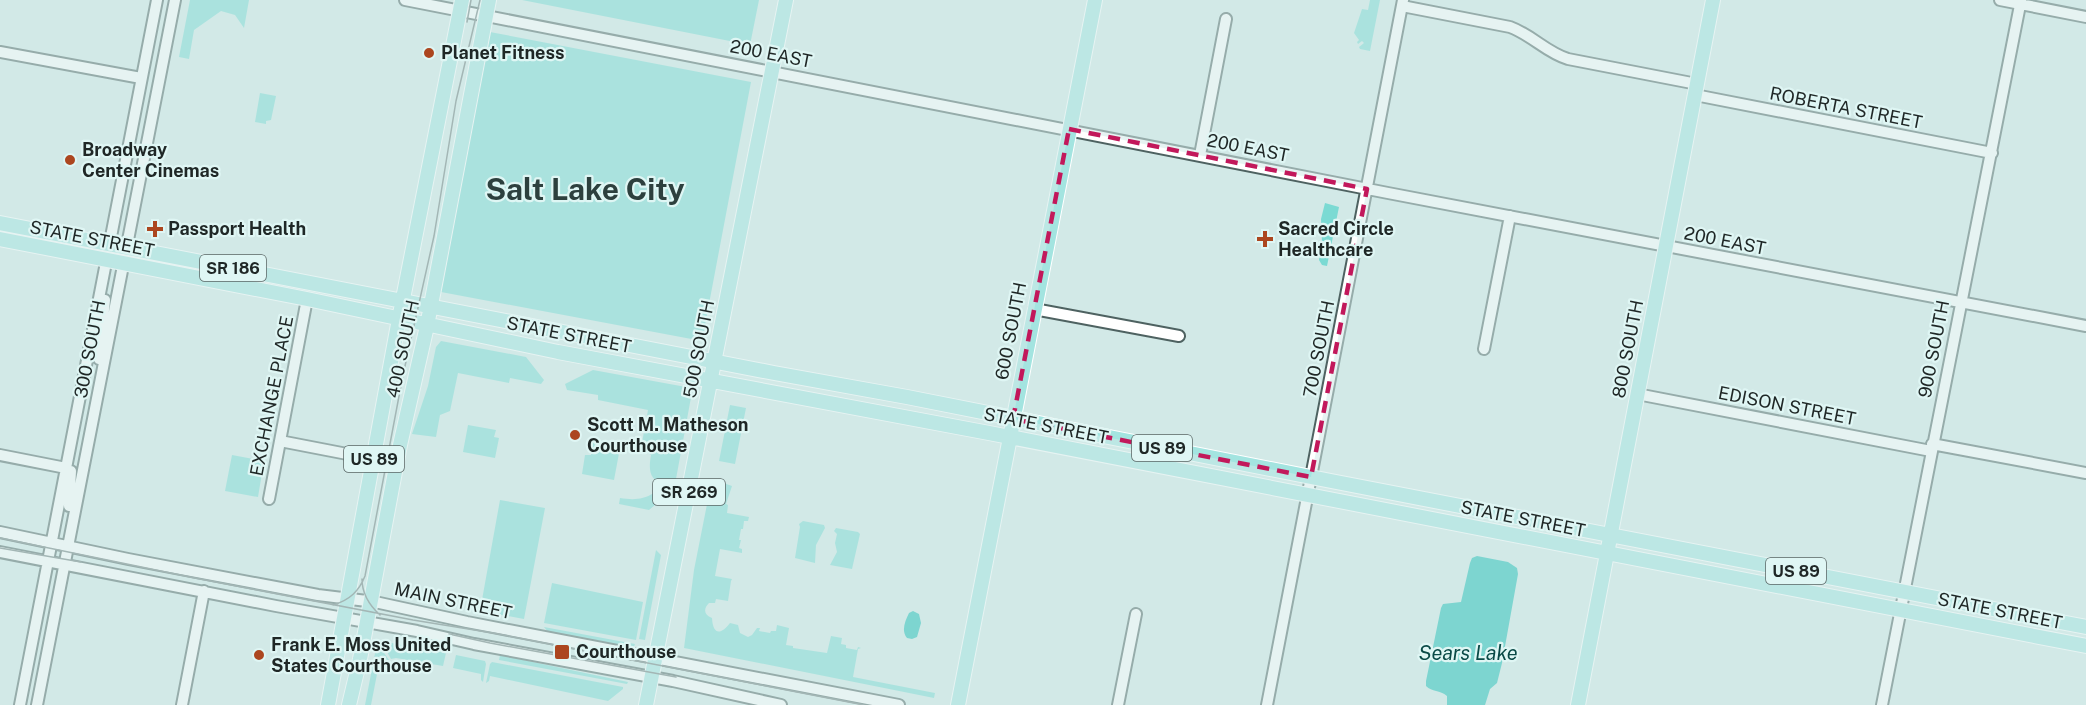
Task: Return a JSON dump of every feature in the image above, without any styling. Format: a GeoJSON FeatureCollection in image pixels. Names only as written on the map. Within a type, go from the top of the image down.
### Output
{"type":"FeatureCollection","features":[{"type":"Feature","properties":{"kind":"main road","name":"400 SOUTH"},"geometry":{"type":"LineString","coordinates":[[349,705],[400,445],[427,326],[489,0]]}},
{"type":"Feature","properties":{"kind":"main road","name":"500 SOUTH"},"geometry":{"type":"LineString","coordinates":[[646,705],[786,0]]}},
{"type":"Feature","properties":{"kind":"main road","name":"600 SOUTH"},"geometry":{"type":"LineString","coordinates":[[957,705],[1095,0]]}},
{"type":"Feature","properties":{"kind":"main road","name":"800 SOUTH"},"geometry":{"type":"LineString","coordinates":[[1578,705],[1713,0]]}},
{"type":"Feature","properties":{"kind":"main road","name":"400 SOUTH"},"geometry":{"type":"LineString","coordinates":[[328,705],[399,320],[461,5]]}},
{"type":"Feature","properties":{"kind":"main road","name":"STATE STREET"},"geometry":{"type":"LineString","coordinates":[[0,223],[2086,627]]}},
{"type":"Feature","properties":{"kind":"main road","name":"STATE STREET"},"geometry":{"type":"LineString","coordinates":[[0,239],[710,382],[1010,437],[2086,646]]}},
{"type":"Feature","properties":{"kind":"street"},"geometry":{"type":"LineString","coordinates":[[114,262],[109,244],[157,0]]}},
{"type":"Feature","properties":{"kind":"street","name":"300 SOUTH"},"geometry":{"type":"LineString","coordinates":[[20,705],[93,417],[99,389],[98,368],[105,297],[114,262],[127,247],[175,0]]}},
{"type":"Feature","properties":{"kind":"street","name":"200 EAST"},"geometry":{"type":"LineString","coordinates":[[405,0],[461,5],[486,16],[2086,327]]}},
{"type":"Feature","properties":{"kind":"street"},"geometry":{"type":"LineString","coordinates":[[2000,0],[2020,2],[2086,17]]}},
{"type":"Feature","properties":{"kind":"street","name":"900 SOUTH"},"geometry":{"type":"LineString","coordinates":[[1882,705],[2020,2]]}},
{"type":"Feature","properties":{"kind":"street","name":"ROBERTA STREET"},"geometry":{"type":"LineString","coordinates":[[1403,3],[1525,33],[1561,57],[1696,90],[1992,153]]}},
{"type":"Feature","properties":{"kind":"street","name":"700 SOUTH"},"geometry":{"type":"LineString","coordinates":[[1266,705],[1403,3]]}},
{"type":"Feature","properties":{"kind":"street"},"geometry":{"type":"LineString","coordinates":[[1200,155],[1226,19]]}},
{"type":"Feature","properties":{"kind":"street"},"geometry":{"type":"LineString","coordinates":[[0,52],[141,78]]}},
{"type":"Feature","properties":{"kind":"street"},"geometry":{"type":"LineString","coordinates":[[134,117],[151,118]]}},
{"type":"Feature","properties":{"kind":"street"},"geometry":{"type":"LineString","coordinates":[[1484,349],[1510,216]]}},
{"type":"Feature","properties":{"kind":"street","name":"300 SOUTH"},"geometry":{"type":"LineString","coordinates":[[37,705],[61,544],[66,468],[114,262]]}},
{"type":"Feature","properties":{"kind":"street","name":"EXCHANGE PLACE"},"geometry":{"type":"LineString","coordinates":[[269,499],[307,299]]}},
{"type":"Feature","properties":{"kind":"street"},"geometry":{"type":"LineString","coordinates":[[1034,309],[1179,336]]}},
{"type":"Feature","properties":{"kind":"street","name":"EDISON STREET"},"geometry":{"type":"LineString","coordinates":[[1637,394],[2086,473]]}},
{"type":"Feature","properties":{"kind":"street"},"geometry":{"type":"LineString","coordinates":[[77,414],[93,417]]}},
{"type":"Feature","properties":{"kind":"street"},"geometry":{"type":"LineString","coordinates":[[61,544],[71,496],[71,473],[78,437],[74,431]]}},
{"type":"Feature","properties":{"kind":"street"},"geometry":{"type":"LineString","coordinates":[[280,441],[373,459]]}},
{"type":"Feature","properties":{"kind":"street"},"geometry":{"type":"LineString","coordinates":[[0,455],[66,468]]}},
{"type":"Feature","properties":{"kind":"street","name":"MAIN STREET"},"geometry":{"type":"LineString","coordinates":[[0,532],[294,590],[370,601],[899,705]]}},
{"type":"Feature","properties":{"kind":"street","name":"MAIN STREET"},"geometry":{"type":"LineString","coordinates":[[0,552],[367,622],[781,705]]}},
{"type":"Feature","properties":{"kind":"street"},"geometry":{"type":"LineString","coordinates":[[182,705],[204,591]]}},
{"type":"Feature","properties":{"kind":"street"},"geometry":{"type":"LineString","coordinates":[[1118,705],[1136,614]]}},
{"type":"Feature","properties":{"kind":"highlighted area"},"geometry":{"type":"Polygon","coordinates":[[[1069,129],[1367,189],[1311,477],[1013,419],[1069,129]]]}},
{"type":"Feature","properties":{"kind":"shaded area"},"geometry":{"type":"Polygon","coordinates":[[[190,0],[249,0],[244,28],[235,15],[221,11],[194,30],[189,59],[179,57],[190,0]]]}},
{"type":"Feature","properties":{"kind":"shaded area"},"geometry":{"type":"Polygon","coordinates":[[[522,0],[759,0],[750,45],[522,0]]]}},
{"type":"Feature","properties":{"kind":"shaded area"},"geometry":{"type":"Polygon","coordinates":[[[1370,0],[1380,0],[1370,51],[1360,49],[1359,47],[1364,43],[1362,41],[1358,44],[1359,40],[1354,33],[1362,9],[1368,10],[1370,0]]]}},
{"type":"Feature","properties":{"kind":"shaded area"},"geometry":{"type":"Polygon","coordinates":[[[490,32],[751,82],[702,341],[441,292],[490,32]]]}},
{"type":"Feature","properties":{"kind":"shaded area"},"geometry":{"type":"Polygon","coordinates":[[[260,93],[276,96],[271,120],[266,121],[266,124],[255,122],[260,93]]]}},
{"type":"Feature","properties":{"kind":"shaded area"},"geometry":{"type":"Polygon","coordinates":[[[1325,203],[1339,207],[1327,266],[1322,265],[1319,260],[1322,243],[1321,219],[1325,203]]]}},
{"type":"Feature","properties":{"kind":"shaded area"},"geometry":{"type":"Polygon","coordinates":[[[441,341],[526,357],[544,380],[541,384],[510,378],[509,383],[458,373],[450,411],[440,415],[436,437],[412,434],[428,386],[436,347],[441,341]]]}},
{"type":"Feature","properties":{"kind":"shaded area"},"geometry":{"type":"Polygon","coordinates":[[[593,370],[686,387],[692,392],[676,479],[657,480],[651,474],[651,455],[641,448],[648,410],[598,400],[598,395],[567,390],[565,384],[593,370]]]}},
{"type":"Feature","properties":{"kind":"shaded area"},"geometry":{"type":"Polygon","coordinates":[[[730,405],[746,408],[735,464],[719,461],[730,405]]]}},
{"type":"Feature","properties":{"kind":"shaded area"},"geometry":{"type":"Polygon","coordinates":[[[468,425],[496,430],[494,437],[499,438],[495,458],[463,452],[468,425]]]}},
{"type":"Feature","properties":{"kind":"shaded area"},"geometry":{"type":"Polygon","coordinates":[[[593,443],[620,448],[614,480],[582,474],[585,455],[591,455],[593,443]]]}},
{"type":"Feature","properties":{"kind":"shaded area"},"geometry":{"type":"Polygon","coordinates":[[[232,455],[264,461],[258,497],[225,491],[232,455]]]}},
{"type":"Feature","properties":{"kind":"shaded area"},"geometry":{"type":"Polygon","coordinates":[[[712,479],[732,486],[726,504],[728,505],[727,513],[749,517],[748,521],[744,521],[743,529],[741,529],[739,548],[742,549],[742,553],[720,549],[715,576],[732,579],[728,601],[716,599],[715,603],[709,603],[706,607],[705,612],[712,618],[715,630],[723,630],[730,623],[738,625],[740,633],[748,637],[757,628],[760,628],[759,631],[770,633],[776,631],[777,625],[789,628],[786,645],[827,653],[831,636],[842,638],[841,644],[846,645],[846,648],[857,650],[858,647],[861,648],[858,649],[853,677],[935,693],[934,698],[684,648],[694,570],[712,479]]]}},
{"type":"Feature","properties":{"kind":"shaded area"},"geometry":{"type":"Polygon","coordinates":[[[654,493],[664,494],[662,505],[655,505],[649,510],[619,504],[620,498],[637,499],[654,493]]]}},
{"type":"Feature","properties":{"kind":"shaded area"},"geometry":{"type":"Polygon","coordinates":[[[500,500],[545,508],[524,619],[480,611],[500,500]]]}},
{"type":"Feature","properties":{"kind":"shaded area"},"geometry":{"type":"Polygon","coordinates":[[[803,521],[824,525],[825,528],[816,545],[815,563],[795,558],[799,524],[803,521]]]}},
{"type":"Feature","properties":{"kind":"shaded area"},"geometry":{"type":"Polygon","coordinates":[[[836,528],[860,534],[852,569],[830,565],[837,552],[835,543],[837,534],[834,531],[836,528]]]}},
{"type":"Feature","properties":{"kind":"shaded area"},"geometry":{"type":"Polygon","coordinates":[[[656,550],[661,555],[645,640],[639,639],[656,550]]]}},
{"type":"Feature","properties":{"kind":"shaded area"},"geometry":{"type":"Polygon","coordinates":[[[552,583],[643,602],[636,640],[544,623],[552,583]]]}},
{"type":"Feature","properties":{"kind":"shaded area"},"geometry":{"type":"Polygon","coordinates":[[[544,627],[635,644],[633,649],[548,632],[544,627]]]}},
{"type":"Feature","properties":{"kind":"shaded area"},"geometry":{"type":"Polygon","coordinates":[[[381,641],[446,653],[443,666],[391,659],[381,641]]]}},
{"type":"Feature","properties":{"kind":"shaded area"},"geometry":{"type":"Polygon","coordinates":[[[377,643],[389,660],[384,669],[378,669],[371,705],[365,705],[377,643]]]}},
{"type":"Feature","properties":{"kind":"shaded area"},"geometry":{"type":"Polygon","coordinates":[[[456,655],[485,661],[483,682],[481,674],[453,668],[456,655]]]}},
{"type":"Feature","properties":{"kind":"shaded area"},"geometry":{"type":"Polygon","coordinates":[[[500,655],[628,682],[627,684],[499,660],[500,655]]]}},
{"type":"Feature","properties":{"kind":"shaded area"},"geometry":{"type":"Polygon","coordinates":[[[492,662],[623,687],[623,689],[608,701],[490,676],[486,683],[492,662]]]}},
{"type":"Feature","properties":{"kind":"water","name":"Sears Lake"},"geometry":{"type":"Polygon","coordinates":[[[1477,556],[1508,562],[1517,568],[1518,574],[1502,663],[1497,683],[1490,689],[1485,705],[1447,705],[1447,696],[1428,688],[1426,681],[1441,608],[1443,604],[1461,602],[1470,563],[1472,558],[1477,556]]]}},
{"type":"Feature","properties":{"kind":"water"},"geometry":{"type":"Polygon","coordinates":[[[913,611],[919,614],[921,623],[917,637],[912,639],[907,638],[904,629],[909,613],[913,611]]]}},
{"type":"Feature","properties":{"kind":"tram line"},"geometry":{"type":"LineString","coordinates":[[467,22],[471,0]]}},
{"type":"Feature","properties":{"kind":"tram line"},"geometry":{"type":"LineString","coordinates":[[333,605],[353,594],[365,576],[403,375],[434,236],[456,101],[480,0]]}},
{"type":"Feature","properties":{"kind":"tram line"},"geometry":{"type":"LineString","coordinates":[[0,538],[195,578],[864,705]]}},
{"type":"Feature","properties":{"kind":"tram line"},"geometry":{"type":"LineString","coordinates":[[0,548],[81,562]]}},
{"type":"Feature","properties":{"kind":"tram line"},"geometry":{"type":"LineString","coordinates":[[362,579],[367,599],[380,615]]}},
{"type":"Feature","properties":{"kind":"tram line"},"geometry":{"type":"LineString","coordinates":[[449,634],[676,677]]}},
{"type":"Feature","properties":{"kind":"place","name":"Planet Fitness"},"geometry":{"type":"Point","coordinates":[429,53]}},
{"type":"Feature","properties":{"kind":"place","name":"Broadway Center Cinemas"},"geometry":{"type":"Point","coordinates":[70,160]}},
{"type":"Feature","properties":{"kind":"place","name":"Passport Health"},"geometry":{"type":"Point","coordinates":[155,229]}},
{"type":"Feature","properties":{"kind":"place","name":"Sacred Circle Healthcare"},"geometry":{"type":"Point","coordinates":[1265,239]}},
{"type":"Feature","properties":{"kind":"place","name":"Scott M. Matheson Courthouse"},"geometry":{"type":"Point","coordinates":[575,435]}},
{"type":"Feature","properties":{"kind":"place","name":"Courthouse"},"geometry":{"type":"Point","coordinates":[562,652]}},
{"type":"Feature","properties":{"kind":"place","name":"Frank E. Moss United States Courthouse"},"geometry":{"type":"Point","coordinates":[259,655]}},
{"type":"Feature","properties":{"kind":"district","name":"Salt Lake City"},"geometry":{"type":"Point","coordinates":[585,190]}}]}
